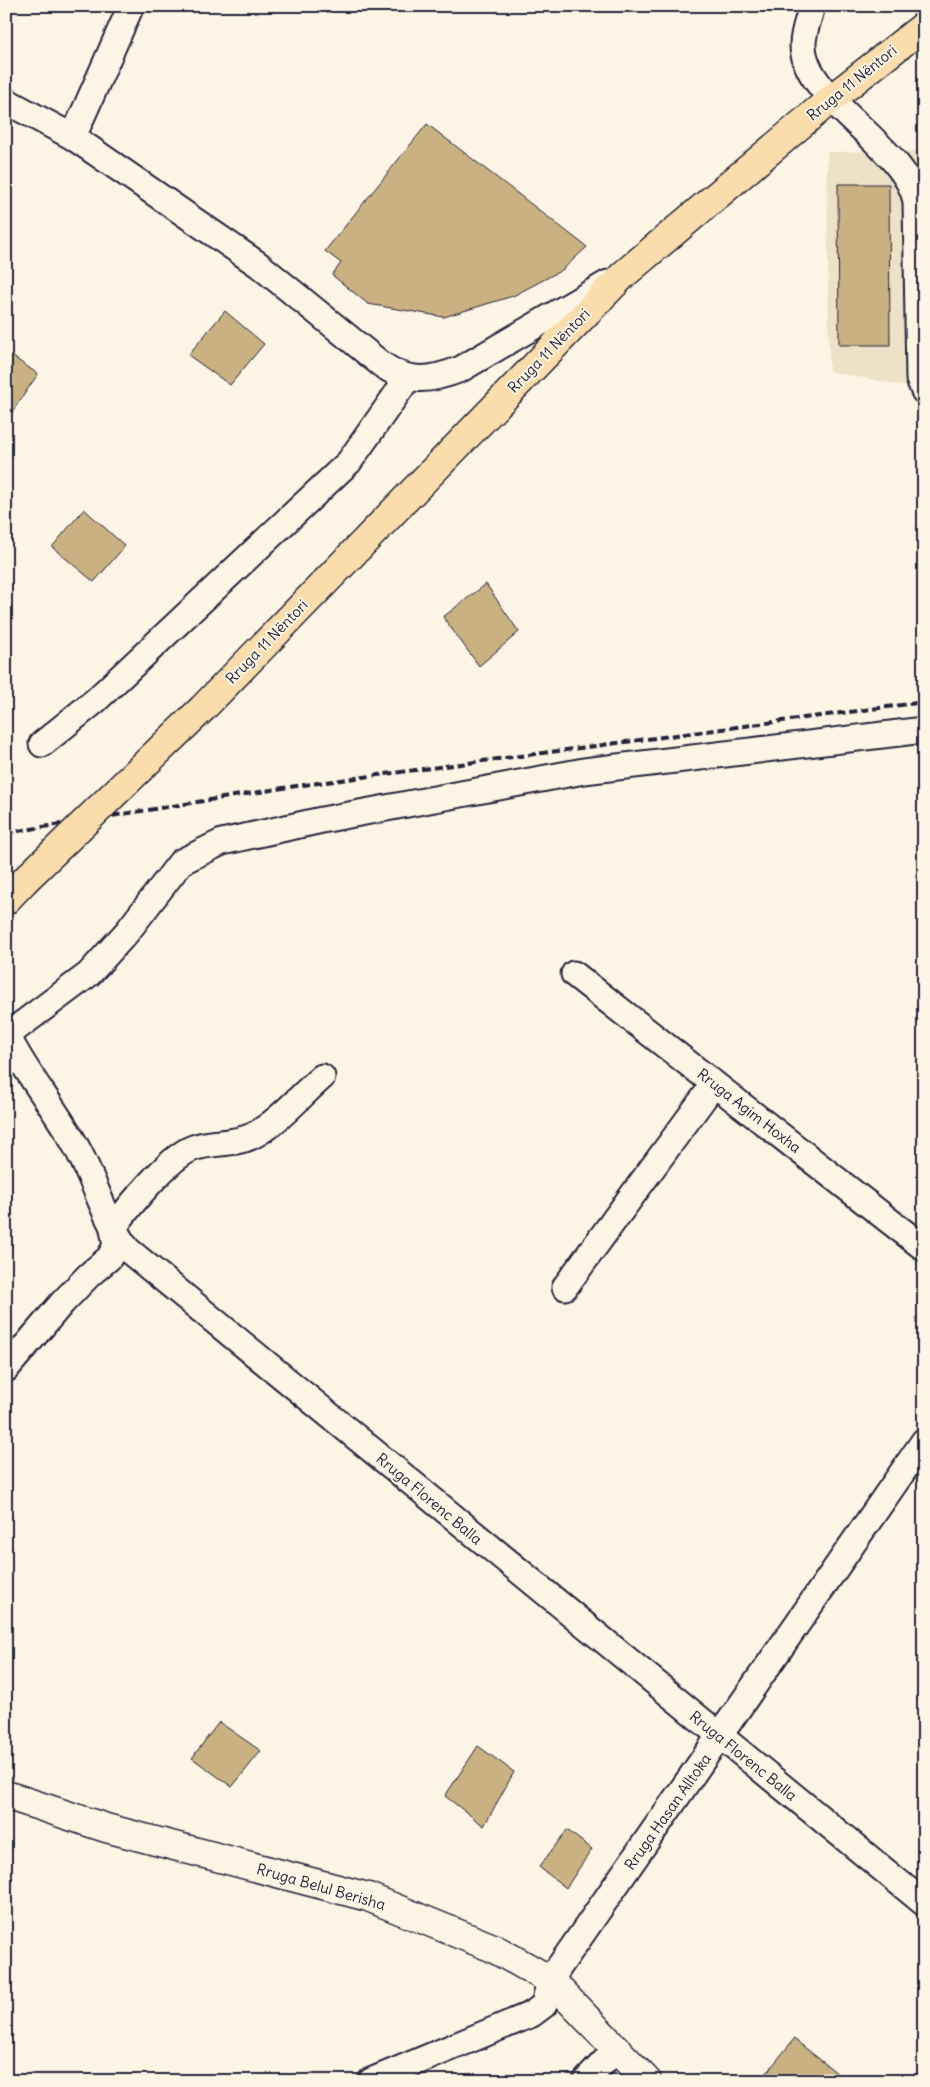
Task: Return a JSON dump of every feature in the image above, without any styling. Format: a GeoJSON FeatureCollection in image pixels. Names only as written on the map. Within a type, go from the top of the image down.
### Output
{"type":"FeatureCollection","features":[{"type":"Feature","properties":{"kind":"main road","name":"Rruga 11 Nëntori"},"geometry":{"type":"LineString","coordinates":[[15,890],[204,708],[624,275],[831,99],[924,26]]}},
{"type":"Feature","properties":{"kind":"street"},"geometry":{"type":"LineString","coordinates":[[73,138],[131,6]]}},
{"type":"Feature","properties":{"kind":"street"},"geometry":{"type":"LineString","coordinates":[[812,6],[803,43],[805,57],[810,70],[831,99],[896,164],[913,190],[916,201],[919,379],[924,391]]}},
{"type":"Feature","properties":{"kind":"street"},"geometry":{"type":"LineString","coordinates":[[6,101],[73,138],[259,265],[381,364],[408,378],[440,377],[461,369],[624,275]]}},
{"type":"Feature","properties":{"kind":"street"},"geometry":{"type":"LineString","coordinates":[[42,744],[95,701],[349,462],[408,378]]}},
{"type":"Feature","properties":{"kind":"street"},"geometry":{"type":"LineString","coordinates":[[7,1035],[89,974],[127,932],[181,862],[222,842],[322,820],[584,771],[924,730]]}},
{"type":"Feature","properties":{"kind":"street","name":"Rruga Agim Hoxha"},"geometry":{"type":"LineString","coordinates":[[574,974],[924,1248]]}},
{"type":"Feature","properties":{"kind":"street","name":"Rruga Florenc Balla"},"geometry":{"type":"LineString","coordinates":[[7,1035],[18,1057],[78,1150],[113,1229],[128,1250],[924,1904]]}},
{"type":"Feature","properties":{"kind":"street"},"geometry":{"type":"LineString","coordinates":[[6,1369],[62,1303],[110,1258],[116,1246],[113,1229],[140,1194],[178,1156],[192,1148],[250,1137],[263,1130],[322,1077]]}},
{"type":"Feature","properties":{"kind":"street"},"geometry":{"type":"LineString","coordinates":[[565,1288],[714,1084]]}},
{"type":"Feature","properties":{"kind":"street","name":"Rruga Hasan Alltoka"},"geometry":{"type":"LineString","coordinates":[[371,2081],[532,2014],[544,2006],[550,1980],[720,1738],[924,1441]]}},
{"type":"Feature","properties":{"kind":"street","name":"Rruga Belul Berisha"},"geometry":{"type":"LineString","coordinates":[[6,1795],[106,1828],[368,1897],[494,1948],[550,1980],[647,2081]]}},
{"type":"Feature","properties":{"kind":"street"},"geometry":{"type":"LineString","coordinates":[[586,2081],[616,2048]]}},
{"type":"Feature","properties":{"kind":"shaded area"},"geometry":{"type":"Polygon","coordinates":[[[924,151],[924,390],[829,371],[827,152],[924,151]]]}},
{"type":"Feature","properties":{"kind":"building"},"geometry":{"type":"Polygon","coordinates":[[[427,124],[587,247],[562,270],[513,296],[444,317],[368,304],[332,275],[341,263],[325,251],[427,124]]]}},
{"type":"Feature","properties":{"kind":"building"},"geometry":{"type":"Polygon","coordinates":[[[838,184],[889,184],[890,345],[839,345],[838,184]]]}},
{"type":"Feature","properties":{"kind":"building"},"geometry":{"type":"Polygon","coordinates":[[[225,311],[264,344],[230,385],[188,355],[225,311]]]}},
{"type":"Feature","properties":{"kind":"building"},"geometry":{"type":"Polygon","coordinates":[[[6,352],[38,374],[10,415],[6,412],[6,352]]]}},
{"type":"Feature","properties":{"kind":"building"},"geometry":{"type":"Polygon","coordinates":[[[84,509],[125,546],[94,582],[52,547],[84,509]]]}},
{"type":"Feature","properties":{"kind":"building"},"geometry":{"type":"Polygon","coordinates":[[[486,584],[519,632],[479,666],[443,617],[486,584]]]}},
{"type":"Feature","properties":{"kind":"building"},"geometry":{"type":"Polygon","coordinates":[[[219,1722],[261,1751],[232,1787],[192,1758],[219,1722]]]}},
{"type":"Feature","properties":{"kind":"building"},"geometry":{"type":"Polygon","coordinates":[[[478,1746],[514,1772],[484,1826],[445,1796],[478,1746]]]}},
{"type":"Feature","properties":{"kind":"building"},"geometry":{"type":"Polygon","coordinates":[[[567,1830],[592,1849],[566,1888],[539,1867],[567,1830]]]}},
{"type":"Feature","properties":{"kind":"building"},"geometry":{"type":"Polygon","coordinates":[[[794,2039],[842,2077],[839,2081],[760,2081],[794,2039]]]}},
{"type":"Feature","properties":{"kind":"railway"},"geometry":{"type":"LineString","coordinates":[[6,833],[296,786],[924,702]]}}]}
